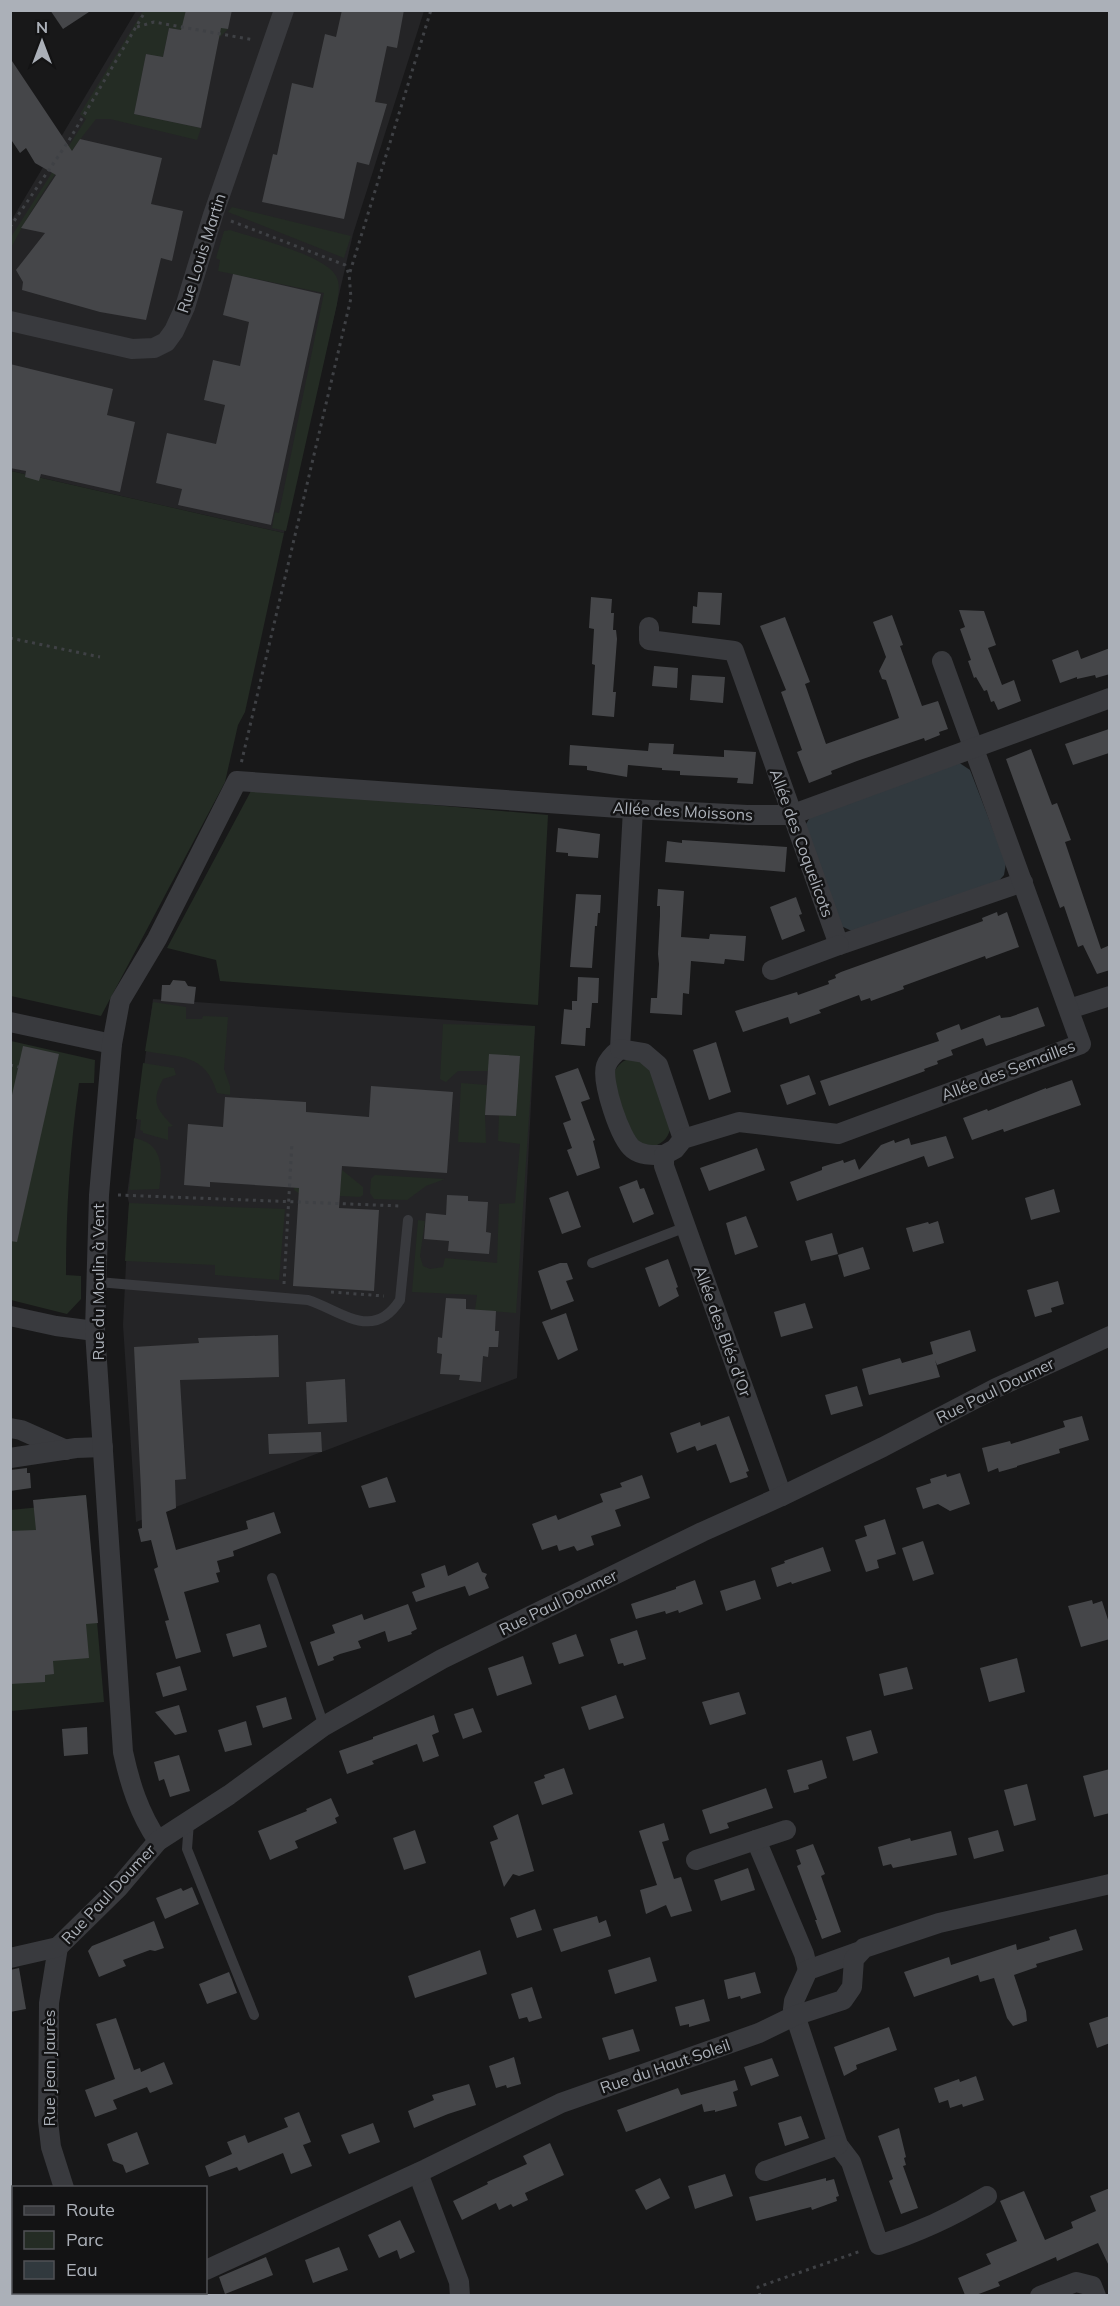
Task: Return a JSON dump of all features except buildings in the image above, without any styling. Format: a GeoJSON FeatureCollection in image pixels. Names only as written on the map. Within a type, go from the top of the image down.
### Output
{"type":"FeatureCollection","features":[{"type":"Feature","properties":{"kind":"street","name":"Rue Louis Martin"},"geometry":{"type":"LineString","coordinates":[[10,321],[132,349],[154,348],[166,342],[185,307],[213,215],[284,10]]}},
{"type":"Feature","properties":{"kind":"street","name":"Allée des Coquelicots"},"geometry":{"type":"LineString","coordinates":[[649,627],[649,640],[734,651],[838,945]]}},
{"type":"Feature","properties":{"kind":"street","name":"Allée des Semailles"},"geometry":{"type":"LineString","coordinates":[[664,1160],[683,1139],[739,1122],[837,1134],[1081,1044],[942,661]]}},
{"type":"Feature","properties":{"kind":"street","name":"Allée des Moissons"},"geometry":{"type":"LineString","coordinates":[[237,781],[747,815],[791,815],[1110,698]]}},
{"type":"Feature","properties":{"kind":"street","name":"Rue du Moulin à Vent"},"geometry":{"type":"LineString","coordinates":[[158,1841],[144,1820],[123,1752],[95,1331],[99,1195],[112,1044],[120,1001],[157,939],[237,781]]}},
{"type":"Feature","properties":{"kind":"street"},"geometry":{"type":"LineString","coordinates":[[633,808],[620,1049],[606,1065],[605,1079],[621,1132],[632,1149],[664,1160]]}},
{"type":"Feature","properties":{"kind":"street"},"geometry":{"type":"LineString","coordinates":[[772,970],[1023,882]]}},
{"type":"Feature","properties":{"kind":"street"},"geometry":{"type":"LineString","coordinates":[[1069,1009],[1110,996]]}},
{"type":"Feature","properties":{"kind":"street"},"geometry":{"type":"LineString","coordinates":[[10,1022],[112,1044]]}},
{"type":"Feature","properties":{"kind":"street"},"geometry":{"type":"LineString","coordinates":[[620,1049],[644,1053],[658,1065],[683,1139]]}},
{"type":"Feature","properties":{"kind":"street","name":"Allée des Blés d'Or"},"geometry":{"type":"LineString","coordinates":[[664,1160],[782,1496]]}},
{"type":"Feature","properties":{"kind":"street"},"geometry":{"type":"LineString","coordinates":[[10,1316],[56,1326],[95,1331]]}},
{"type":"Feature","properties":{"kind":"street","name":"Rue Paul Doumer"},"geometry":{"type":"LineString","coordinates":[[58,1947],[118,1887],[158,1841],[189,1822],[324,1726],[442,1659],[702,1532],[883,1447],[996,1388],[1110,1336]]}},
{"type":"Feature","properties":{"kind":"street"},"geometry":{"type":"LineString","coordinates":[[10,1428],[21,1430],[66,1450]]}},
{"type":"Feature","properties":{"kind":"street"},"geometry":{"type":"LineString","coordinates":[[10,1458],[103,1447]]}},
{"type":"Feature","properties":{"kind":"street"},"geometry":{"type":"LineString","coordinates":[[696,1860],[786,1830]]}},
{"type":"Feature","properties":{"kind":"street"},"geometry":{"type":"LineString","coordinates":[[756,1840],[804,1954],[808,1970],[794,2001],[794,2016],[838,2145],[850,2162],[879,2245],[919,2232],[957,2214],[987,2196]]}},
{"type":"Feature","properties":{"kind":"street"},"geometry":{"type":"LineString","coordinates":[[808,1970],[939,1923],[1110,1884]]}},
{"type":"Feature","properties":{"kind":"street"},"geometry":{"type":"LineString","coordinates":[[10,1958],[58,1947]]}},
{"type":"Feature","properties":{"kind":"street","name":"Rue Jean Jaurès"},"geometry":{"type":"LineString","coordinates":[[58,1947],[49,2003],[48,2121],[51,2147],[64,2186]]}},
{"type":"Feature","properties":{"kind":"street","name":"Rue du Haut Soleil"},"geometry":{"type":"LineString","coordinates":[[207,2270],[418,2173],[561,2103],[759,2033],[794,2016],[843,2000],[852,1987],[854,1959],[858,1952]]}},
{"type":"Feature","properties":{"kind":"street"},"geometry":{"type":"LineString","coordinates":[[765,2171],[838,2145]]}},
{"type":"Feature","properties":{"kind":"street"},"geometry":{"type":"LineString","coordinates":[[418,2173],[459,2282],[460,2295]]}},
{"type":"Feature","properties":{"kind":"street"},"geometry":{"type":"LineString","coordinates":[[1040,2295],[1076,2282],[1092,2286],[1096,2295]]}},
{"type":"Feature","properties":{"kind":"lane"},"geometry":{"type":"LineString","coordinates":[[98,1282],[308,1300],[328,1307],[348,1319],[368,1323],[394,1310],[401,1297],[408,1220]]}},
{"type":"Feature","properties":{"kind":"lane"},"geometry":{"type":"LineString","coordinates":[[592,1263],[686,1227]]}},
{"type":"Feature","properties":{"kind":"lane"},"geometry":{"type":"LineString","coordinates":[[272,1578],[324,1726]]}},
{"type":"Feature","properties":{"kind":"lane"},"geometry":{"type":"LineString","coordinates":[[189,1822],[188,1849],[254,2014]]}},
{"type":"Feature","properties":{"kind":"path"},"geometry":{"type":"LineString","coordinates":[[10,227],[68,142],[146,10]]}},
{"type":"Feature","properties":{"kind":"path"},"geometry":{"type":"LineString","coordinates":[[237,781],[351,298],[350,274],[431,10]]}},
{"type":"Feature","properties":{"kind":"path"},"geometry":{"type":"LineString","coordinates":[[137,27],[154,22],[271,43]]}},
{"type":"Feature","properties":{"kind":"path"},"geometry":{"type":"LineString","coordinates":[[213,215],[345,265],[350,274]]}},
{"type":"Feature","properties":{"kind":"path"},"geometry":{"type":"LineString","coordinates":[[10,639],[100,657]]}},
{"type":"Feature","properties":{"kind":"path"},"geometry":{"type":"LineString","coordinates":[[10,1065],[19,1067]]}},
{"type":"Feature","properties":{"kind":"path"},"geometry":{"type":"LineString","coordinates":[[284,1289],[292,1142]]}},
{"type":"Feature","properties":{"kind":"path"},"geometry":{"type":"LineString","coordinates":[[127,1195],[401,1206]]}},
{"type":"Feature","properties":{"kind":"path"},"geometry":{"type":"LineString","coordinates":[[331,1292],[401,1297]]}},
{"type":"Feature","properties":{"kind":"path"},"geometry":{"type":"LineString","coordinates":[[760,2295],[758,2287],[879,2245]]}},
{"type":"Feature","properties":{"kind":"shaded area"},"geometry":{"type":"Polygon","coordinates":[[[136,11],[424,11],[353,234],[284,533],[11,471],[11,221],[136,11]]]}},
{"type":"Feature","properties":{"kind":"shaded area"},"geometry":{"type":"Polygon","coordinates":[[[153,999],[535,1026],[517,1378],[136,1522],[123,1325],[129,1203],[127,1195],[153,999]]]}},
{"type":"Feature","properties":{"kind":"green space"},"geometry":{"type":"Polygon","coordinates":[[[143,11],[186,11],[184,20],[228,29],[219,38],[169,28],[163,57],[146,54],[134,114],[201,128],[197,140],[110,119],[96,119],[50,182],[29,214],[11,248],[11,237],[86,119],[80,114],[143,11]]]}},
{"type":"Feature","properties":{"kind":"green space"},"geometry":{"type":"Polygon","coordinates":[[[232,207],[351,236],[344,258],[228,212],[232,207]]]}},
{"type":"Feature","properties":{"kind":"green space"},"geometry":{"type":"Polygon","coordinates":[[[230,230],[304,254],[329,268],[336,276],[338,283],[337,304],[286,531],[272,528],[275,512],[279,513],[324,293],[218,271],[220,260],[216,258],[224,231],[230,230]]]}},
{"type":"Feature","properties":{"kind":"green space"},"geometry":{"type":"Polygon","coordinates":[[[11,471],[284,533],[245,712],[238,725],[225,782],[101,1016],[11,996],[11,471]]]}},
{"type":"Feature","properties":{"kind":"green space"},"geometry":{"type":"Polygon","coordinates":[[[252,789],[548,815],[538,1005],[220,981],[216,960],[167,948],[252,789]]]}},
{"type":"Feature","properties":{"kind":"green space"},"geometry":{"type":"Polygon","coordinates":[[[153,1002],[186,1007],[186,1019],[202,1019],[203,1016],[228,1017],[224,1069],[230,1086],[230,1095],[217,1093],[212,1080],[198,1064],[180,1057],[145,1051],[153,1002]]]}},
{"type":"Feature","properties":{"kind":"green space"},"geometry":{"type":"Polygon","coordinates":[[[443,1024],[535,1026],[516,1313],[475,1310],[477,1295],[412,1292],[418,1220],[425,1221],[420,1256],[423,1266],[430,1269],[443,1267],[445,1258],[497,1263],[499,1204],[515,1203],[520,1144],[498,1141],[499,1115],[516,1116],[488,1071],[458,1071],[446,1082],[440,1079],[443,1024]]]}},
{"type":"Feature","properties":{"kind":"green space"},"geometry":{"type":"Polygon","coordinates":[[[11,1041],[95,1060],[94,1083],[79,1083],[73,1131],[66,1275],[81,1276],[81,1299],[67,1314],[11,1300],[11,1041]]]}},
{"type":"Feature","properties":{"kind":"green space"},"geometry":{"type":"Polygon","coordinates":[[[633,1058],[649,1065],[671,1126],[666,1139],[654,1146],[644,1146],[636,1141],[630,1132],[612,1075],[621,1063],[633,1058]]]}},
{"type":"Feature","properties":{"kind":"green space"},"geometry":{"type":"Polygon","coordinates":[[[143,1063],[174,1068],[176,1075],[163,1079],[156,1099],[159,1109],[173,1126],[168,1127],[168,1140],[143,1133],[140,1130],[141,1120],[136,1119],[143,1063]]]}},
{"type":"Feature","properties":{"kind":"green space"},"geometry":{"type":"Polygon","coordinates":[[[461,1083],[487,1085],[486,1143],[458,1142],[461,1083]]]}},
{"type":"Feature","properties":{"kind":"green space"},"geometry":{"type":"Polygon","coordinates":[[[134,1138],[150,1145],[155,1150],[161,1172],[159,1189],[129,1190],[134,1138]]]}},
{"type":"Feature","properties":{"kind":"green space"},"geometry":{"type":"Polygon","coordinates":[[[296,1169],[340,1186],[342,1170],[363,1187],[363,1195],[360,1197],[300,1194],[294,1190],[296,1169]]]}},
{"type":"Feature","properties":{"kind":"green space"},"geometry":{"type":"Polygon","coordinates":[[[375,1175],[445,1179],[426,1186],[407,1200],[374,1199],[370,1193],[371,1179],[375,1175]]]}},
{"type":"Feature","properties":{"kind":"green space"},"geometry":{"type":"Polygon","coordinates":[[[129,1203],[285,1209],[279,1280],[215,1275],[215,1265],[125,1261],[129,1203]]]}},
{"type":"Feature","properties":{"kind":"green space"},"geometry":{"type":"Polygon","coordinates":[[[86,1495],[104,1702],[11,1711],[10,1510],[41,1507],[41,1499],[86,1495]]]}},
{"type":"Feature","properties":{"kind":"water"},"geometry":{"type":"Polygon","coordinates":[[[955,760],[970,770],[1006,863],[1004,875],[996,884],[856,933],[839,925],[805,832],[806,824],[812,814],[955,760]]]}}]}
